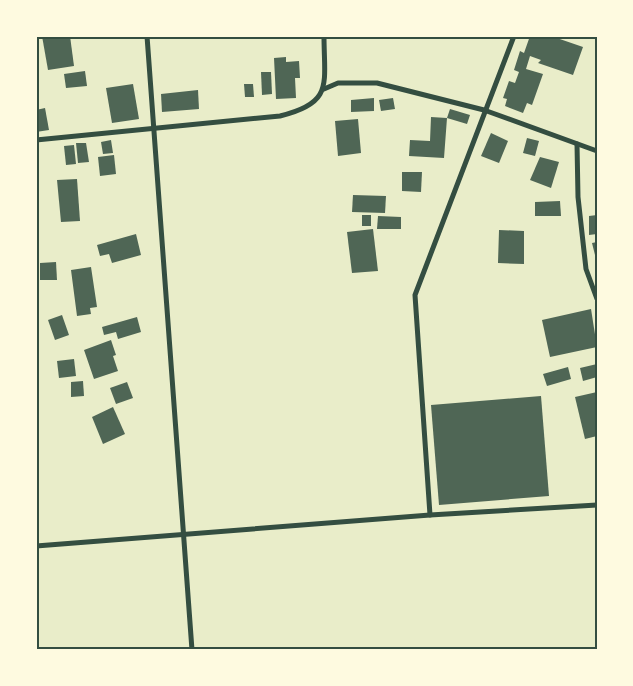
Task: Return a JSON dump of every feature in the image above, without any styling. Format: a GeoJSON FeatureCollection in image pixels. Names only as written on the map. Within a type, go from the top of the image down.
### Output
{"type":"FeatureCollection","features":[{"type":"Feature","properties":{"kind":"street"},"geometry":{"type":"LineString","coordinates":[[147,36],[192,650]]}},
{"type":"Feature","properties":{"kind":"street"},"geometry":{"type":"LineString","coordinates":[[36,140],[154,130],[280,116],[299,112],[316,103],[324,89],[324,36]]}},
{"type":"Feature","properties":{"kind":"street"},"geometry":{"type":"LineString","coordinates":[[430,515],[415,295],[484,110],[514,36]]}},
{"type":"Feature","properties":{"kind":"street"},"geometry":{"type":"LineString","coordinates":[[324,89],[338,83],[377,83],[484,110],[597,151]]}},
{"type":"Feature","properties":{"kind":"street"},"geometry":{"type":"LineString","coordinates":[[577,144],[578,197],[586,269],[597,299]]}},
{"type":"Feature","properties":{"kind":"street"},"geometry":{"type":"LineString","coordinates":[[36,546],[430,515],[597,505]]}},
{"type":"Feature","properties":{"kind":"building"},"geometry":{"type":"Polygon","coordinates":[[[42,36],[70,36],[74,66],[48,70],[42,36]]]}},
{"type":"Feature","properties":{"kind":"building"},"geometry":{"type":"Polygon","coordinates":[[[530,36],[551,36],[583,47],[573,75],[538,63],[541,60],[530,56],[526,69],[543,74],[532,105],[527,103],[523,113],[505,106],[507,99],[503,98],[509,81],[515,83],[519,72],[514,70],[520,51],[524,53],[530,36]]]}},
{"type":"Feature","properties":{"kind":"building"},"geometry":{"type":"Polygon","coordinates":[[[286,57],[286,62],[299,61],[300,78],[295,78],[296,98],[276,99],[274,58],[286,57]]]}},
{"type":"Feature","properties":{"kind":"building"},"geometry":{"type":"Polygon","coordinates":[[[85,71],[87,86],[66,88],[64,74],[85,71]]]}},
{"type":"Feature","properties":{"kind":"building"},"geometry":{"type":"Polygon","coordinates":[[[261,72],[271,72],[272,94],[262,95],[261,72]]]}},
{"type":"Feature","properties":{"kind":"building"},"geometry":{"type":"Polygon","coordinates":[[[133,84],[139,119],[112,123],[106,88],[133,84]]]}},
{"type":"Feature","properties":{"kind":"building"},"geometry":{"type":"Polygon","coordinates":[[[244,84],[253,84],[254,97],[245,97],[244,84]]]}},
{"type":"Feature","properties":{"kind":"building"},"geometry":{"type":"Polygon","coordinates":[[[198,90],[199,109],[162,112],[161,94],[198,90]]]}},
{"type":"Feature","properties":{"kind":"building"},"geometry":{"type":"Polygon","coordinates":[[[374,98],[374,111],[351,112],[351,100],[374,98]]]}},
{"type":"Feature","properties":{"kind":"building"},"geometry":{"type":"Polygon","coordinates":[[[393,98],[395,109],[381,111],[379,100],[393,98]]]}},
{"type":"Feature","properties":{"kind":"building"},"geometry":{"type":"Polygon","coordinates":[[[45,108],[49,130],[36,132],[36,110],[45,108]]]}},
{"type":"Feature","properties":{"kind":"building"},"geometry":{"type":"Polygon","coordinates":[[[450,109],[470,115],[467,124],[447,118],[450,109]]]}},
{"type":"Feature","properties":{"kind":"building"},"geometry":{"type":"Polygon","coordinates":[[[431,117],[447,118],[444,158],[409,156],[410,140],[430,141],[431,117]]]}},
{"type":"Feature","properties":{"kind":"building"},"geometry":{"type":"Polygon","coordinates":[[[358,119],[361,153],[338,156],[335,121],[358,119]]]}},
{"type":"Feature","properties":{"kind":"building"},"geometry":{"type":"Polygon","coordinates":[[[491,133],[508,141],[499,163],[481,156],[491,133]]]}},
{"type":"Feature","properties":{"kind":"building"},"geometry":{"type":"Polygon","coordinates":[[[527,138],[539,141],[535,156],[523,153],[527,138]]]}},
{"type":"Feature","properties":{"kind":"building"},"geometry":{"type":"Polygon","coordinates":[[[111,140],[113,153],[103,154],[101,142],[111,140]]]}},
{"type":"Feature","properties":{"kind":"building"},"geometry":{"type":"Polygon","coordinates":[[[76,143],[86,143],[89,162],[78,163],[76,143]]]}},
{"type":"Feature","properties":{"kind":"building"},"geometry":{"type":"Polygon","coordinates":[[[74,145],[76,164],[66,165],[64,146],[74,145]]]}},
{"type":"Feature","properties":{"kind":"building"},"geometry":{"type":"Polygon","coordinates":[[[114,155],[116,174],[100,176],[98,157],[114,155]]]}},
{"type":"Feature","properties":{"kind":"building"},"geometry":{"type":"Polygon","coordinates":[[[540,157],[559,162],[551,188],[530,180],[540,157]]]}},
{"type":"Feature","properties":{"kind":"building"},"geometry":{"type":"Polygon","coordinates":[[[402,172],[422,172],[421,192],[402,191],[402,172]]]}},
{"type":"Feature","properties":{"kind":"building"},"geometry":{"type":"Polygon","coordinates":[[[77,179],[80,221],[61,222],[57,180],[77,179]]]}},
{"type":"Feature","properties":{"kind":"building"},"geometry":{"type":"Polygon","coordinates":[[[353,195],[386,196],[385,213],[352,212],[353,195]]]}},
{"type":"Feature","properties":{"kind":"building"},"geometry":{"type":"Polygon","coordinates":[[[560,201],[561,216],[535,216],[535,202],[560,201]]]}},
{"type":"Feature","properties":{"kind":"building"},"geometry":{"type":"Polygon","coordinates":[[[362,215],[371,215],[371,226],[362,226],[362,215]]]}},
{"type":"Feature","properties":{"kind":"building"},"geometry":{"type":"Polygon","coordinates":[[[597,215],[597,234],[589,235],[589,216],[597,215]]]}},
{"type":"Feature","properties":{"kind":"building"},"geometry":{"type":"Polygon","coordinates":[[[378,216],[401,217],[401,229],[377,229],[378,216]]]}},
{"type":"Feature","properties":{"kind":"building"},"geometry":{"type":"Polygon","coordinates":[[[373,229],[378,271],[352,273],[347,232],[373,229]]]}},
{"type":"Feature","properties":{"kind":"building"},"geometry":{"type":"Polygon","coordinates":[[[499,230],[524,231],[524,264],[498,263],[499,230]]]}},
{"type":"Feature","properties":{"kind":"building"},"geometry":{"type":"Polygon","coordinates":[[[136,234],[141,255],[112,263],[109,254],[100,256],[97,245],[136,234]]]}},
{"type":"Feature","properties":{"kind":"building"},"geometry":{"type":"Polygon","coordinates":[[[597,242],[597,254],[595,255],[592,243],[597,242]]]}},
{"type":"Feature","properties":{"kind":"building"},"geometry":{"type":"Polygon","coordinates":[[[56,262],[57,280],[40,280],[40,263],[56,262]]]}},
{"type":"Feature","properties":{"kind":"building"},"geometry":{"type":"Polygon","coordinates":[[[91,267],[97,307],[90,308],[91,314],[77,316],[71,270],[91,267]]]}},
{"type":"Feature","properties":{"kind":"building"},"geometry":{"type":"Polygon","coordinates":[[[591,309],[597,347],[550,357],[542,320],[591,309]]]}},
{"type":"Feature","properties":{"kind":"building"},"geometry":{"type":"Polygon","coordinates":[[[62,315],[69,335],[55,340],[48,320],[62,315]]]}},
{"type":"Feature","properties":{"kind":"building"},"geometry":{"type":"Polygon","coordinates":[[[137,317],[141,332],[118,339],[116,332],[104,335],[102,327],[137,317]]]}},
{"type":"Feature","properties":{"kind":"building"},"geometry":{"type":"Polygon","coordinates":[[[111,340],[116,355],[113,356],[118,371],[94,379],[84,350],[111,340]]]}},
{"type":"Feature","properties":{"kind":"building"},"geometry":{"type":"Polygon","coordinates":[[[74,359],[76,376],[59,378],[57,361],[74,359]]]}},
{"type":"Feature","properties":{"kind":"building"},"geometry":{"type":"Polygon","coordinates":[[[597,364],[597,377],[583,381],[580,368],[597,364]]]}},
{"type":"Feature","properties":{"kind":"building"},"geometry":{"type":"Polygon","coordinates":[[[568,367],[571,379],[547,386],[543,374],[568,367]]]}},
{"type":"Feature","properties":{"kind":"building"},"geometry":{"type":"Polygon","coordinates":[[[83,381],[84,396],[71,397],[71,382],[83,381]]]}},
{"type":"Feature","properties":{"kind":"building"},"geometry":{"type":"Polygon","coordinates":[[[127,382],[133,398],[116,404],[110,388],[127,382]]]}},
{"type":"Feature","properties":{"kind":"building"},"geometry":{"type":"Polygon","coordinates":[[[597,392],[597,436],[585,439],[575,397],[597,392]]]}},
{"type":"Feature","properties":{"kind":"building"},"geometry":{"type":"Polygon","coordinates":[[[541,396],[549,496],[439,505],[431,405],[541,396]]]}},
{"type":"Feature","properties":{"kind":"building"},"geometry":{"type":"Polygon","coordinates":[[[113,407],[125,434],[103,444],[92,417],[113,407]]]}}]}
